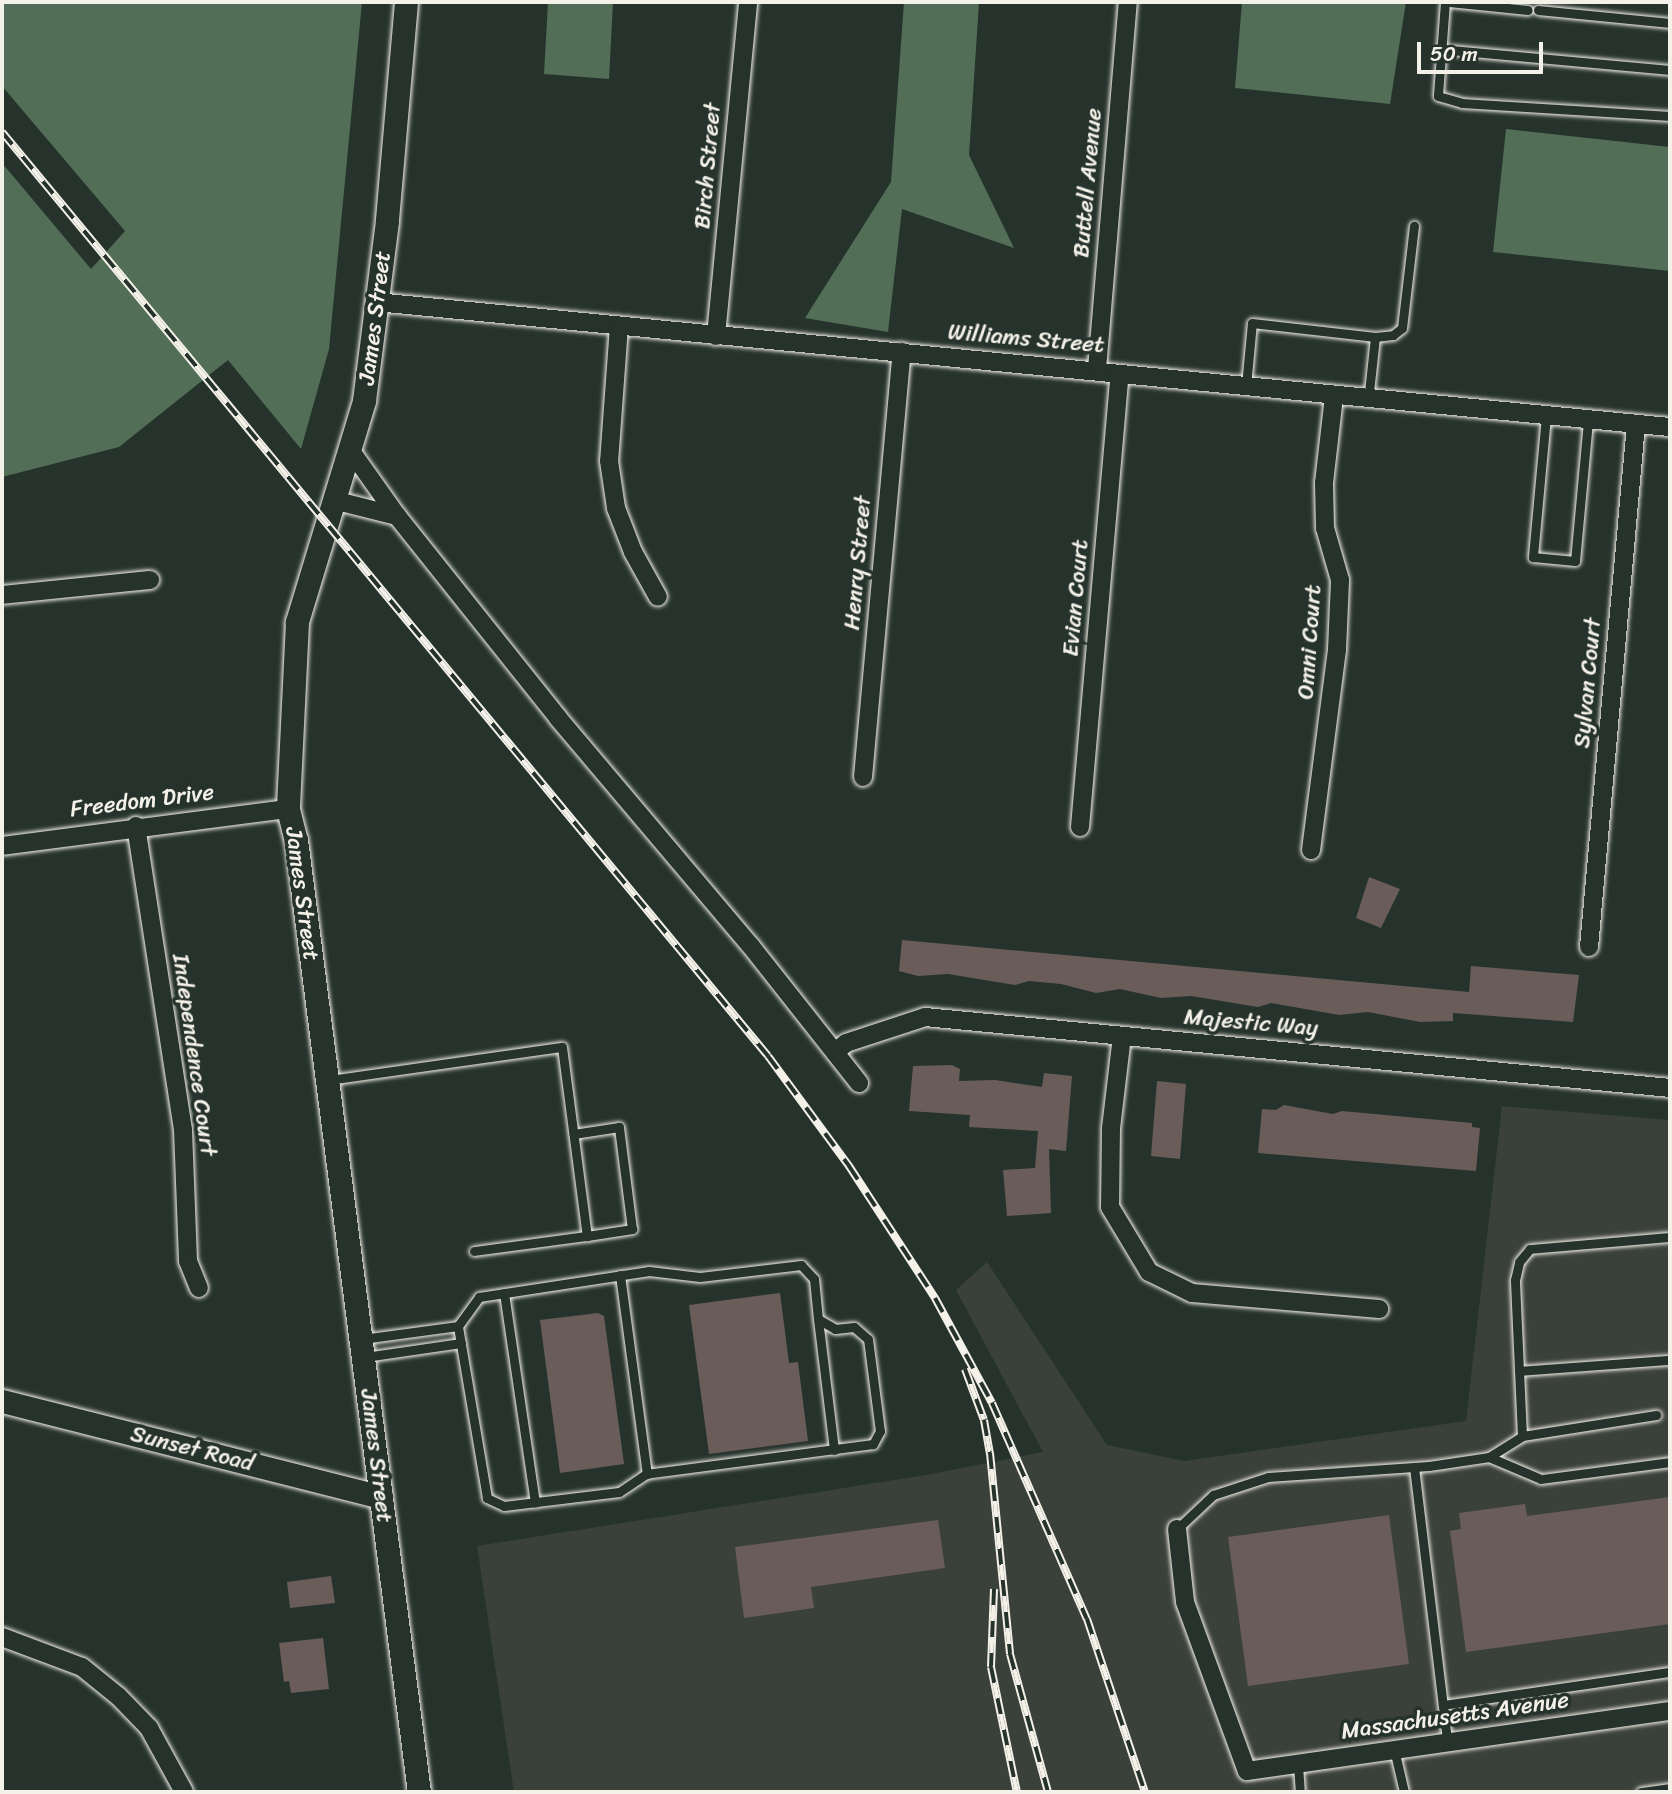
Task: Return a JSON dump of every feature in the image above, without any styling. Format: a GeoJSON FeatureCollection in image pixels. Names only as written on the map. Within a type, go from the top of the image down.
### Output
{"type":"FeatureCollection","features":[{"type":"Feature","properties":{"kind":"street","name":"James Street"},"geometry":{"type":"LineString","coordinates":[[406,2],[364,401],[297,622],[288,809],[296,840],[419,1792]]}},
{"type":"Feature","properties":{"kind":"street","name":"Birch Street"},"geometry":{"type":"LineString","coordinates":[[716,336],[748,2]]}},
{"type":"Feature","properties":{"kind":"street","name":"Buttell Avenue"},"geometry":{"type":"LineString","coordinates":[[1097,369],[1128,2]]}},
{"type":"Feature","properties":{"kind":"street","name":"Williams Street"},"geometry":{"type":"LineString","coordinates":[[376,302],[716,336],[1097,369],[1120,374],[1368,401],[1670,427]]}},
{"type":"Feature","properties":{"kind":"street"},"geometry":{"type":"LineString","coordinates":[[619,326],[608,461],[616,508],[633,552],[658,597]]}},
{"type":"Feature","properties":{"kind":"street","name":"Henry Street"},"geometry":{"type":"LineString","coordinates":[[863,777],[902,352]]}},
{"type":"Feature","properties":{"kind":"street","name":"Evian Court"},"geometry":{"type":"LineString","coordinates":[[1080,827],[1120,374]]}},
{"type":"Feature","properties":{"kind":"street","name":"Omni Court"},"geometry":{"type":"LineString","coordinates":[[1311,850],[1337,650],[1340,579],[1325,528],[1324,484],[1334,396]]}},
{"type":"Feature","properties":{"kind":"street","name":"Sylvan Court"},"geometry":{"type":"LineString","coordinates":[[1589,947],[1636,424]]}},
{"type":"Feature","properties":{"kind":"street"},"geometry":{"type":"LineString","coordinates":[[351,451],[397,516],[859,1083]]}},
{"type":"Feature","properties":{"kind":"street"},"geometry":{"type":"LineString","coordinates":[[333,500],[397,516]]}},
{"type":"Feature","properties":{"kind":"street"},"geometry":{"type":"LineString","coordinates":[[2,595],[149,580]]}},
{"type":"Feature","properties":{"kind":"street","name":"Freedom Drive"},"geometry":{"type":"LineString","coordinates":[[2,846],[136,826],[288,809]]}},
{"type":"Feature","properties":{"kind":"street","name":"Independence Court"},"geometry":{"type":"LineString","coordinates":[[136,826],[183,1130],[188,1261],[199,1289]]}},
{"type":"Feature","properties":{"kind":"street","name":"Majestic Way"},"geometry":{"type":"LineString","coordinates":[[835,1052],[846,1043],[925,1017],[1670,1088]]}},
{"type":"Feature","properties":{"kind":"street"},"geometry":{"type":"LineString","coordinates":[[1122,1036],[1111,1128],[1110,1207],[1149,1272],[1192,1293],[1379,1309]]}},
{"type":"Feature","properties":{"kind":"street","name":"Sunset Road"},"geometry":{"type":"LineString","coordinates":[[2,1401],[381,1497]]}},
{"type":"Feature","properties":{"kind":"street","name":"Massachusetts Avenue"},"geometry":{"type":"LineString","coordinates":[[1177,1529],[1185,1602],[1247,1771],[1670,1711]]}},
{"type":"Feature","properties":{"kind":"street"},"geometry":{"type":"LineString","coordinates":[[2,1637],[82,1667],[118,1696],[149,1728],[184,1792]]}},
{"type":"Feature","properties":{"kind":"lane"},"geometry":{"type":"LineString","coordinates":[[1528,9],[1447,2],[1435,90],[1444,99],[1670,116]]}},
{"type":"Feature","properties":{"kind":"lane"},"geometry":{"type":"LineString","coordinates":[[1538,10],[1670,23]]}},
{"type":"Feature","properties":{"kind":"lane"},"geometry":{"type":"LineString","coordinates":[[1440,49],[1670,70]]}},
{"type":"Feature","properties":{"kind":"lane"},"geometry":{"type":"LineString","coordinates":[[1246,386],[1252,323],[1375,337],[1393,335],[1402,328],[1414,226]]}},
{"type":"Feature","properties":{"kind":"lane"},"geometry":{"type":"LineString","coordinates":[[1368,401],[1375,337]]}},
{"type":"Feature","properties":{"kind":"lane"},"geometry":{"type":"LineString","coordinates":[[1546,416],[1533,557],[1561,560],[1575,561],[1588,420]]}},
{"type":"Feature","properties":{"kind":"lane"},"geometry":{"type":"LineString","coordinates":[[327,1080],[562,1047],[587,1236]]}},
{"type":"Feature","properties":{"kind":"lane"},"geometry":{"type":"LineString","coordinates":[[474,1251],[632,1229],[619,1127],[574,1134]]}},
{"type":"Feature","properties":{"kind":"lane"},"geometry":{"type":"LineString","coordinates":[[1522,1436],[1515,1280],[1518,1262],[1530,1248],[1670,1237]]}},
{"type":"Feature","properties":{"kind":"lane"},"geometry":{"type":"LineString","coordinates":[[362,1348],[458,1326],[479,1297],[620,1275],[663,1271],[700,1277],[801,1265],[814,1279],[834,1450]]}},
{"type":"Feature","properties":{"kind":"lane"},"geometry":{"type":"LineString","coordinates":[[620,1275],[647,1474]]}},
{"type":"Feature","properties":{"kind":"lane"},"geometry":{"type":"LineString","coordinates":[[504,1293],[535,1503]]}},
{"type":"Feature","properties":{"kind":"lane"},"geometry":{"type":"LineString","coordinates":[[458,1326],[487,1498],[504,1506],[620,1492],[647,1474],[873,1444],[880,1431],[867,1339],[854,1327],[835,1329],[818,1319]]}},
{"type":"Feature","properties":{"kind":"lane"},"geometry":{"type":"LineString","coordinates":[[362,1348],[461,1343]]}},
{"type":"Feature","properties":{"kind":"lane"},"geometry":{"type":"LineString","coordinates":[[1519,1371],[1670,1360]]}},
{"type":"Feature","properties":{"kind":"lane"},"geometry":{"type":"LineString","coordinates":[[1177,1529],[1213,1495],[1268,1477],[1414,1467],[1489,1457],[1522,1436],[1656,1415]]}},
{"type":"Feature","properties":{"kind":"lane"},"geometry":{"type":"LineString","coordinates":[[1489,1457],[1541,1479],[1670,1462]]}},
{"type":"Feature","properties":{"kind":"lane"},"geometry":{"type":"LineString","coordinates":[[1414,1467],[1447,1741]]}},
{"type":"Feature","properties":{"kind":"lane"},"geometry":{"type":"LineString","coordinates":[[1443,1704],[1670,1672]]}},
{"type":"Feature","properties":{"kind":"lane"},"geometry":{"type":"LineString","coordinates":[[1394,1749],[1404,1792]]}},
{"type":"Feature","properties":{"kind":"lane"},"geometry":{"type":"LineString","coordinates":[[1298,1765],[1300,1792]]}},
{"type":"Feature","properties":{"kind":"lane"},"geometry":{"type":"LineString","coordinates":[[1641,1792],[1670,1788]]}},
{"type":"Feature","properties":{"kind":"shaded area"},"geometry":{"type":"Polygon","coordinates":[[[1502,1106],[1670,1120],[1670,1792],[514,1792],[477,1546],[926,1475],[1043,1452],[956,1290],[987,1262],[1107,1445],[1184,1461],[1466,1421],[1502,1106]]]}},
{"type":"Feature","properties":{"kind":"green space"},"geometry":{"type":"Polygon","coordinates":[[[2,2],[362,2],[329,349],[301,449],[228,360],[119,447],[2,477],[2,163],[91,269],[125,231],[2,86],[2,2]]]}},
{"type":"Feature","properties":{"kind":"green space"},"geometry":{"type":"Polygon","coordinates":[[[548,2],[613,2],[609,79],[544,74],[548,2]]]}},
{"type":"Feature","properties":{"kind":"green space"},"geometry":{"type":"Polygon","coordinates":[[[904,2],[979,2],[969,155],[1014,248],[902,209],[888,332],[805,318],[891,182],[904,2]]]}},
{"type":"Feature","properties":{"kind":"green space"},"geometry":{"type":"Polygon","coordinates":[[[1242,2],[1406,2],[1390,104],[1235,88],[1242,2]]]}},
{"type":"Feature","properties":{"kind":"green space"},"geometry":{"type":"Polygon","coordinates":[[[1506,129],[1670,147],[1670,271],[1493,252],[1506,129]]]}},
{"type":"Feature","properties":{"kind":"building"},"geometry":{"type":"Polygon","coordinates":[[[1369,877],[1400,889],[1381,928],[1356,918],[1369,877]]]}},
{"type":"Feature","properties":{"kind":"building"},"geometry":{"type":"Polygon","coordinates":[[[902,940],[1469,992],[1471,966],[1579,975],[1573,1022],[1453,1013],[1453,1021],[1420,1022],[1368,1012],[1339,1015],[1271,1003],[1258,1007],[1191,996],[1161,998],[1120,989],[1096,993],[1061,984],[1029,981],[1015,985],[948,974],[918,976],[899,971],[902,940]]]}},
{"type":"Feature","properties":{"kind":"building"},"geometry":{"type":"Polygon","coordinates":[[[952,1065],[960,1069],[959,1081],[995,1080],[1042,1087],[1044,1073],[1072,1076],[1066,1151],[1049,1149],[1051,1213],[1007,1216],[1003,1170],[1035,1168],[1038,1131],[969,1127],[970,1115],[909,1111],[913,1066],[952,1065]]]}},
{"type":"Feature","properties":{"kind":"building"},"geometry":{"type":"Polygon","coordinates":[[[1157,1081],[1186,1084],[1180,1159],[1151,1156],[1157,1081]]]}},
{"type":"Feature","properties":{"kind":"building"},"geometry":{"type":"Polygon","coordinates":[[[1284,1105],[1333,1114],[1342,1111],[1472,1123],[1472,1127],[1480,1128],[1476,1171],[1258,1153],[1262,1109],[1276,1110],[1284,1105]]]}},
{"type":"Feature","properties":{"kind":"building"},"geometry":{"type":"Polygon","coordinates":[[[780,1293],[789,1363],[798,1362],[808,1441],[709,1454],[689,1305],[780,1293]]]}},
{"type":"Feature","properties":{"kind":"building"},"geometry":{"type":"Polygon","coordinates":[[[598,1313],[604,1316],[624,1464],[560,1473],[540,1320],[598,1313]]]}},
{"type":"Feature","properties":{"kind":"building"},"geometry":{"type":"Polygon","coordinates":[[[1670,1497],[1670,1624],[1466,1652],[1450,1531],[1461,1529],[1459,1513],[1525,1504],[1527,1516],[1670,1497]]]}},
{"type":"Feature","properties":{"kind":"building"},"geometry":{"type":"Polygon","coordinates":[[[1389,1515],[1409,1664],[1248,1686],[1228,1537],[1389,1515]]]}},
{"type":"Feature","properties":{"kind":"building"},"geometry":{"type":"Polygon","coordinates":[[[938,1520],[945,1568],[811,1587],[814,1608],[744,1618],[735,1547],[938,1520]]]}},
{"type":"Feature","properties":{"kind":"building"},"geometry":{"type":"Polygon","coordinates":[[[331,1576],[335,1603],[290,1608],[287,1582],[331,1576]]]}},
{"type":"Feature","properties":{"kind":"building"},"geometry":{"type":"Polygon","coordinates":[[[323,1638],[329,1689],[291,1693],[289,1681],[284,1682],[279,1643],[323,1638]]]}},
{"type":"Feature","properties":{"kind":"railway"},"geometry":{"type":"LineString","coordinates":[[2,132],[768,1056],[849,1166],[935,1298],[992,1403],[1087,1619],[1145,1792]]}},
{"type":"Feature","properties":{"kind":"railway"},"geometry":{"type":"LineString","coordinates":[[965,1369],[984,1420],[990,1453],[1010,1654],[1048,1792]]}},
{"type":"Feature","properties":{"kind":"railway"},"geometry":{"type":"LineString","coordinates":[[994,1589],[991,1667],[1017,1792]]}}]}
